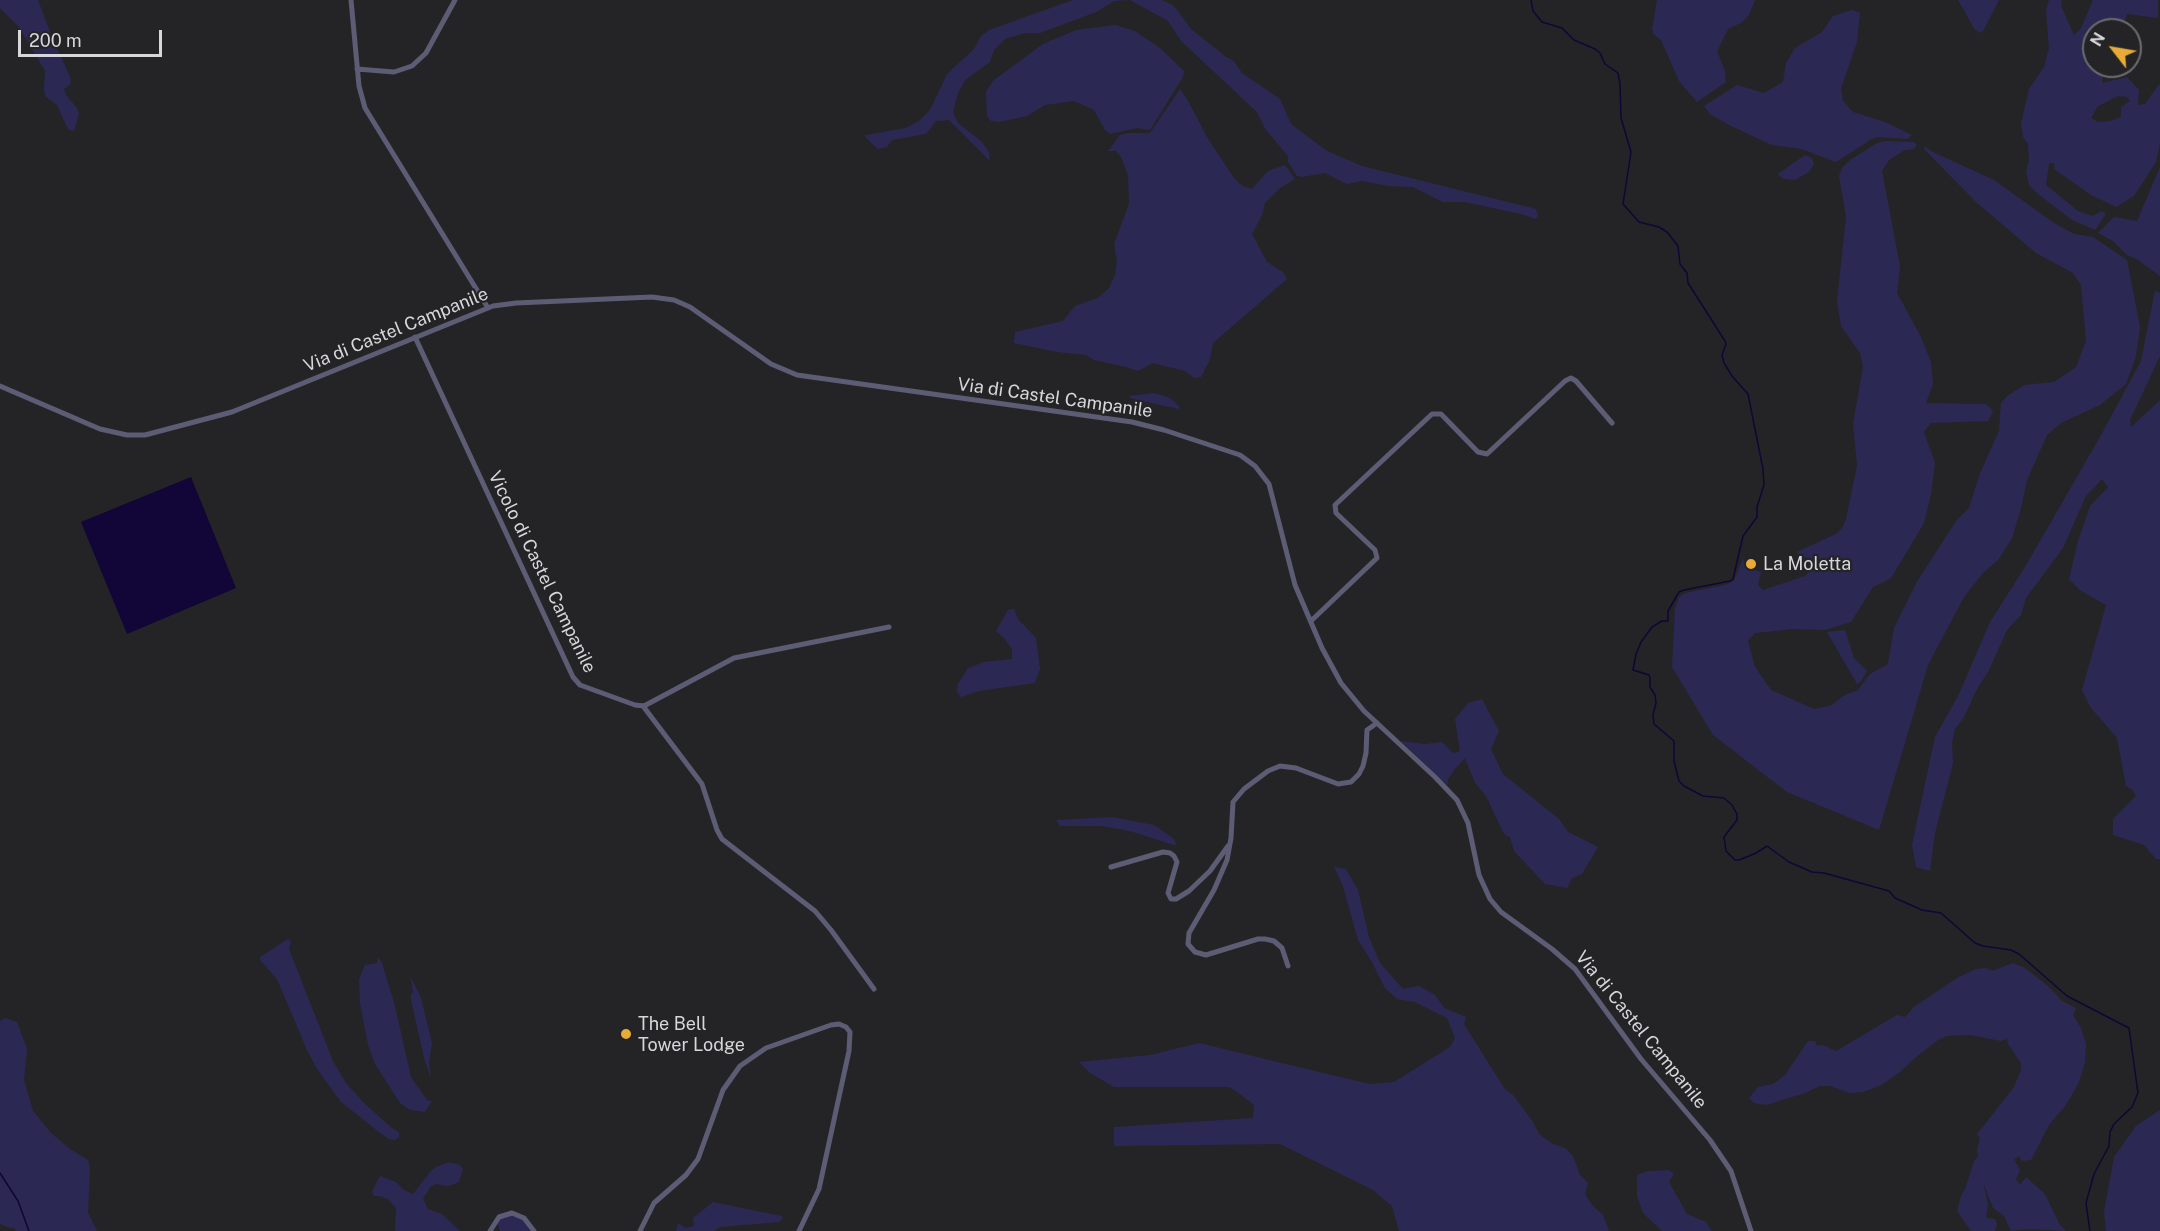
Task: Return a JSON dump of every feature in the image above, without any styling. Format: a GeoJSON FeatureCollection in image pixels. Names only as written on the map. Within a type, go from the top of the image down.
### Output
{"type":"FeatureCollection","features":[{"type":"Feature","properties":{"kind":"street"},"geometry":{"type":"LineString","coordinates":[[351,0],[361,97],[370,118],[488,308]]}},
{"type":"Feature","properties":{"kind":"street"},"geometry":{"type":"LineString","coordinates":[[357,69],[391,72],[402,71],[412,66],[426,53],[455,0]]}},
{"type":"Feature","properties":{"kind":"street","name":"Via di Castel Campanile"},"geometry":{"type":"LineString","coordinates":[[0,386],[97,428],[127,435],[145,435],[227,414],[488,308],[512,303],[640,297],[669,299],[690,307],[771,364],[797,375],[1132,422],[1229,450],[1253,463],[1270,486],[1291,572],[1311,621],[1341,683],[1350,696],[1435,777],[1459,804],[1469,827],[1480,879],[1491,901],[1500,911],[1556,951],[1575,969],[1641,1059],[1718,1150],[1733,1176],[1751,1231]]}},
{"type":"Feature","properties":{"kind":"street","name":"Vicolo di Castel Campanile"},"geometry":{"type":"LineString","coordinates":[[415,337],[573,679],[582,686],[643,706]]}},
{"type":"Feature","properties":{"kind":"street"},"geometry":{"type":"LineString","coordinates":[[1311,621],[1377,558],[1375,550],[1336,513],[1335,504],[1432,414],[1442,415],[1478,452],[1487,454],[1565,381],[1571,378],[1612,423]]}},
{"type":"Feature","properties":{"kind":"street"},"geometry":{"type":"LineString","coordinates":[[874,989],[815,911],[723,841],[717,830],[702,784],[643,706],[730,659],[889,627]]}},
{"type":"Feature","properties":{"kind":"street"},"geometry":{"type":"LineString","coordinates":[[1288,966],[1280,946],[1265,939],[1258,939],[1206,955],[1195,952],[1188,944],[1189,933],[1226,864],[1232,806],[1237,795],[1244,789],[1268,771],[1282,766],[1302,770],[1338,784],[1351,782],[1359,774],[1365,761],[1366,730],[1377,723]]}},
{"type":"Feature","properties":{"kind":"street"},"geometry":{"type":"LineString","coordinates":[[1111,867],[1163,852],[1170,853],[1177,862],[1168,893],[1171,899],[1176,899],[1189,891],[1210,871],[1223,856],[1230,842]]}},
{"type":"Feature","properties":{"kind":"street"},"geometry":{"type":"LineString","coordinates":[[640,1231],[654,1203],[686,1175],[698,1159],[723,1090],[740,1066],[766,1048],[834,1024],[848,1029],[850,1044],[817,1193],[799,1231]]}},
{"type":"Feature","properties":{"kind":"street"},"geometry":{"type":"LineString","coordinates":[[490,1231],[499,1217],[512,1213],[524,1218],[534,1231]]}},
{"type":"Feature","properties":{"kind":"shaded area"},"geometry":{"type":"Polygon","coordinates":[[[0,0],[38,0],[71,79],[70,84],[64,89],[79,114],[74,131],[69,130],[57,105],[46,97],[45,71],[19,27],[0,8],[0,0]]]}},
{"type":"Feature","properties":{"kind":"shaded area"},"geometry":{"type":"Polygon","coordinates":[[[1073,0],[1130,0],[1114,1],[1096,12],[1040,33],[1025,33],[1005,39],[994,50],[990,62],[965,80],[958,93],[953,112],[958,123],[982,142],[989,152],[990,161],[949,120],[936,121],[926,134],[892,140],[887,147],[878,149],[866,138],[865,135],[906,128],[919,121],[930,110],[947,74],[974,49],[981,36],[989,30],[1073,0]]]}},
{"type":"Feature","properties":{"kind":"shaded area"},"geometry":{"type":"Polygon","coordinates":[[[1130,0],[1162,0],[1174,6],[1191,29],[1233,60],[1242,73],[1280,99],[1291,124],[1327,151],[1362,166],[1536,209],[1538,216],[1535,219],[1465,202],[1443,202],[1413,187],[1388,186],[1362,181],[1347,184],[1325,173],[1297,176],[1288,162],[1288,156],[1266,130],[1257,112],[1181,41],[1168,21],[1130,0]]]}},
{"type":"Feature","properties":{"kind":"shaded area"},"geometry":{"type":"Polygon","coordinates":[[[1657,0],[1755,0],[1749,15],[1741,23],[1728,29],[1717,51],[1725,71],[1726,82],[1697,102],[1679,81],[1661,40],[1654,35],[1652,29],[1657,0]]]}},
{"type":"Feature","properties":{"kind":"shaded area"},"geometry":{"type":"Polygon","coordinates":[[[1958,0],[1999,0],[1982,33],[1975,30],[1958,0]]]}},
{"type":"Feature","properties":{"kind":"shaded area"},"geometry":{"type":"Polygon","coordinates":[[[2049,0],[2062,0],[2061,6],[2074,35],[2082,26],[2082,78],[2103,78],[2102,83],[2128,78],[2139,90],[2138,105],[2145,104],[2160,83],[2160,142],[2156,162],[2134,196],[2116,207],[2091,195],[2054,169],[2053,163],[2049,163],[2046,185],[2078,211],[2092,216],[2102,211],[2106,214],[2095,230],[2072,220],[2029,185],[2026,172],[2029,160],[2028,144],[2023,137],[2021,123],[2029,89],[2044,67],[2049,48],[2046,11],[2049,0]],[[2118,96],[2098,106],[2091,118],[2098,122],[2121,117],[2121,107],[2130,101],[2127,97],[2118,96]]]}},
{"type":"Feature","properties":{"kind":"shaded area"},"geometry":{"type":"Polygon","coordinates":[[[2093,0],[2158,0],[2158,18],[2127,14],[2126,18],[2085,18],[2093,0]]]}},
{"type":"Feature","properties":{"kind":"shaded area"},"geometry":{"type":"Polygon","coordinates":[[[1852,10],[1860,13],[1857,42],[1841,88],[1843,101],[1853,112],[1885,122],[1912,135],[1907,139],[1878,137],[1836,162],[1802,149],[1772,145],[1729,125],[1710,114],[1704,106],[1737,85],[1764,93],[1783,82],[1786,63],[1795,48],[1822,32],[1833,16],[1852,10]]]}},
{"type":"Feature","properties":{"kind":"shaded area"},"geometry":{"type":"Polygon","coordinates":[[[1115,25],[1135,31],[1160,48],[1184,71],[1183,77],[1150,130],[1137,128],[1110,134],[1105,130],[1094,110],[1074,101],[1045,105],[1027,116],[999,122],[991,121],[987,116],[986,91],[994,80],[1043,44],[1076,30],[1115,25]]]}},
{"type":"Feature","properties":{"kind":"shaded area"},"geometry":{"type":"Polygon","coordinates":[[[1180,89],[1207,137],[1234,178],[1242,186],[1252,189],[1268,171],[1285,165],[1295,179],[1280,188],[1265,203],[1262,215],[1252,234],[1267,262],[1283,272],[1287,279],[1213,343],[1210,359],[1201,377],[1194,378],[1185,371],[1153,363],[1138,371],[1094,360],[1086,355],[1057,352],[1014,343],[1015,332],[1063,321],[1075,306],[1098,298],[1109,288],[1115,275],[1117,261],[1114,244],[1129,204],[1128,175],[1121,157],[1116,151],[1108,151],[1120,135],[1150,133],[1180,89]]]}},
{"type":"Feature","properties":{"kind":"shaded area"},"geometry":{"type":"Polygon","coordinates":[[[1914,142],[1917,145],[1914,149],[1905,150],[1889,160],[1882,171],[1900,266],[1897,293],[1920,335],[1931,362],[1933,384],[1926,403],[1986,404],[1993,411],[1988,421],[1931,423],[1924,432],[1935,463],[1924,523],[1891,578],[1873,587],[1851,622],[1825,630],[1793,629],[1755,633],[1748,641],[1755,667],[1771,690],[1814,709],[1832,705],[1843,696],[1858,690],[1870,674],[1888,664],[1894,628],[1918,580],[1956,521],[1969,508],[1980,473],[1999,431],[2001,403],[2007,396],[2024,385],[2054,382],[2076,367],[2086,341],[2081,285],[2073,273],[2036,253],[1977,203],[1925,150],[1924,146],[1994,180],[2054,223],[2074,234],[2093,237],[2127,260],[2140,327],[2136,356],[2126,384],[2100,405],[2061,423],[2047,435],[2027,480],[2012,538],[1998,560],[1983,573],[1964,597],[1928,665],[1879,830],[1787,792],[1713,735],[1672,667],[1675,608],[1679,597],[1685,593],[1734,581],[1743,558],[1745,567],[1761,572],[1758,585],[1763,590],[1805,576],[1815,566],[1809,558],[1798,556],[1797,552],[1836,534],[1846,519],[1857,466],[1853,423],[1863,367],[1860,353],[1841,326],[1837,301],[1846,216],[1839,176],[1842,168],[1850,160],[1877,143],[1914,142]]]}},
{"type":"Feature","properties":{"kind":"shaded area"},"geometry":{"type":"Polygon","coordinates":[[[1805,155],[1812,158],[1814,164],[1809,172],[1795,180],[1784,179],[1778,175],[1779,173],[1805,155]]]}},
{"type":"Feature","properties":{"kind":"shaded area"},"geometry":{"type":"Polygon","coordinates":[[[2160,167],[2160,276],[2127,255],[2113,241],[2098,233],[2114,217],[2137,221],[2160,167]]]}},
{"type":"Feature","properties":{"kind":"shaded area"},"geometry":{"type":"Polygon","coordinates":[[[2155,291],[2160,293],[2160,356],[2130,420],[2131,427],[2160,400],[2160,859],[2156,859],[2144,845],[2113,835],[2113,819],[2136,796],[2133,790],[2126,786],[2117,738],[2091,708],[2082,690],[2106,605],[2081,591],[2069,579],[2078,541],[2090,506],[2108,487],[2102,479],[2086,496],[2063,548],[2026,598],[2021,615],[2007,630],[1989,670],[1964,717],[1955,729],[1952,743],[1953,763],[1935,833],[1930,871],[1916,867],[1912,845],[1935,737],[1959,694],[1990,622],[2025,567],[2141,361],[2155,291]]]}},
{"type":"Feature","properties":{"kind":"shaded area"},"geometry":{"type":"Polygon","coordinates":[[[1154,393],[1170,398],[1179,406],[1179,409],[1128,396],[1154,393]]]}},
{"type":"Feature","properties":{"kind":"shaded area"},"geometry":{"type":"Polygon","coordinates":[[[191,477],[236,588],[127,634],[81,522],[191,477]]]}},
{"type":"Feature","properties":{"kind":"shaded area"},"geometry":{"type":"Polygon","coordinates":[[[1014,609],[1018,619],[1036,638],[1040,669],[1035,683],[979,691],[961,697],[957,692],[958,684],[968,668],[984,662],[1012,659],[1012,649],[996,631],[1008,610],[1014,609]]]}},
{"type":"Feature","properties":{"kind":"shaded area"},"geometry":{"type":"Polygon","coordinates":[[[1845,630],[1854,658],[1867,671],[1857,684],[1827,632],[1845,630]]]}},
{"type":"Feature","properties":{"kind":"shaded area"},"geometry":{"type":"Polygon","coordinates":[[[1482,699],[1499,731],[1491,749],[1503,774],[1559,819],[1568,832],[1598,847],[1582,874],[1572,878],[1567,888],[1545,884],[1514,851],[1510,837],[1504,834],[1486,796],[1475,783],[1465,758],[1448,779],[1447,785],[1401,741],[1425,744],[1442,742],[1453,753],[1460,751],[1455,719],[1468,703],[1482,699]]]}},
{"type":"Feature","properties":{"kind":"shaded area"},"geometry":{"type":"Polygon","coordinates":[[[1112,817],[1154,825],[1173,838],[1177,846],[1130,831],[1102,826],[1060,826],[1056,820],[1112,817]]]}},
{"type":"Feature","properties":{"kind":"shaded area"},"geometry":{"type":"Polygon","coordinates":[[[1334,867],[1346,869],[1358,890],[1369,937],[1380,963],[1403,989],[1419,986],[1435,995],[1444,1008],[1466,1017],[1464,1024],[1505,1089],[1513,1095],[1539,1134],[1553,1144],[1565,1148],[1573,1156],[1580,1175],[1588,1183],[1585,1194],[1592,1205],[1603,1215],[1609,1231],[1399,1231],[1392,1206],[1373,1190],[1280,1144],[1114,1146],[1114,1127],[1253,1118],[1254,1105],[1230,1087],[1114,1087],[1090,1073],[1079,1062],[1150,1055],[1199,1043],[1369,1084],[1394,1082],[1450,1047],[1455,1038],[1447,1018],[1415,1002],[1397,999],[1385,988],[1358,940],[1343,886],[1334,867]]]}},
{"type":"Feature","properties":{"kind":"shaded area"},"geometry":{"type":"Polygon","coordinates":[[[288,939],[291,942],[289,949],[333,1061],[346,1083],[364,1103],[399,1132],[399,1137],[395,1140],[379,1132],[341,1102],[317,1069],[277,979],[260,960],[260,957],[288,939]]]}},
{"type":"Feature","properties":{"kind":"shaded area"},"geometry":{"type":"Polygon","coordinates":[[[378,957],[382,963],[395,1006],[411,1077],[427,1100],[432,1101],[425,1112],[410,1110],[400,1103],[375,1064],[368,1045],[360,1003],[359,979],[365,965],[377,963],[378,957]]]}},
{"type":"Feature","properties":{"kind":"shaded area"},"geometry":{"type":"Polygon","coordinates":[[[2013,963],[2025,968],[2047,985],[2062,1001],[2076,1008],[2073,1015],[2081,1028],[2086,1044],[2085,1062],[2079,1082],[2066,1105],[2049,1125],[2031,1160],[2022,1161],[2019,1156],[2014,1159],[2020,1170],[2016,1179],[2020,1185],[2026,1177],[2045,1194],[2060,1225],[2066,1231],[2029,1229],[2011,1231],[2004,1216],[1993,1208],[1983,1182],[1988,1204],[1986,1218],[1995,1219],[1997,1224],[1995,1231],[1971,1231],[1957,1211],[1974,1161],[1978,1157],[1980,1138],[1977,1134],[2014,1087],[2021,1070],[2021,1063],[2007,1039],[2001,1041],[1970,1035],[1946,1036],[1883,1084],[1864,1092],[1850,1093],[1830,1086],[1820,1086],[1766,1105],[1754,1103],[1749,1098],[1758,1087],[1773,1084],[1785,1075],[1808,1041],[1815,1041],[1817,1046],[1823,1045],[1836,1051],[1897,1015],[1905,1017],[1914,1007],[1957,978],[1976,969],[1986,968],[1992,971],[2013,963]]]}},
{"type":"Feature","properties":{"kind":"shaded area"},"geometry":{"type":"Polygon","coordinates":[[[410,976],[421,998],[432,1043],[429,1062],[431,1078],[424,1058],[411,1000],[413,992],[410,976]]]}},
{"type":"Feature","properties":{"kind":"shaded area"},"geometry":{"type":"Polygon","coordinates":[[[5,1018],[17,1022],[27,1049],[24,1080],[33,1111],[51,1133],[88,1160],[90,1168],[88,1213],[97,1231],[16,1231],[14,1228],[0,1224],[0,1021],[5,1018]]]}},
{"type":"Feature","properties":{"kind":"shaded area"},"geometry":{"type":"Polygon","coordinates":[[[2160,1110],[2160,1231],[2106,1231],[2104,1212],[2114,1157],[2136,1126],[2160,1110]]]}},
{"type":"Feature","properties":{"kind":"shaded area"},"geometry":{"type":"Polygon","coordinates":[[[448,1162],[460,1165],[463,1169],[459,1181],[448,1186],[436,1184],[431,1186],[423,1199],[428,1209],[442,1214],[460,1231],[395,1231],[396,1208],[388,1199],[374,1196],[372,1192],[380,1176],[396,1182],[404,1190],[413,1194],[430,1172],[448,1162]]]}},
{"type":"Feature","properties":{"kind":"shaded area"},"geometry":{"type":"Polygon","coordinates":[[[1669,1170],[1674,1174],[1669,1182],[1687,1214],[1706,1222],[1712,1231],[1662,1231],[1643,1213],[1637,1196],[1637,1175],[1648,1171],[1669,1170]]]}},
{"type":"Feature","properties":{"kind":"shaded area"},"geometry":{"type":"Polygon","coordinates":[[[713,1202],[783,1218],[779,1222],[720,1227],[714,1231],[676,1231],[678,1223],[686,1228],[694,1226],[693,1218],[713,1202]]]}},
{"type":"Feature","properties":{"kind":"shaded area"},"geometry":{"type":"Polygon","coordinates":[[[512,1215],[522,1219],[531,1231],[500,1231],[497,1221],[512,1215]]]}},
{"type":"Feature","properties":{"kind":"waterway"},"geometry":{"type":"LineString","coordinates":[[1531,0],[1533,11],[1542,22],[1562,28],[1574,40],[1595,49],[1600,53],[1605,64],[1618,73],[1621,118],[1631,152],[1623,204],[1639,222],[1659,227],[1667,232],[1678,246],[1680,264],[1687,273],[1688,283],[1725,341],[1722,355],[1724,363],[1748,394],[1763,469],[1764,485],[1757,507],[1757,517],[1743,536],[1733,579],[1679,592],[1668,611],[1668,621],[1662,621],[1652,627],[1641,642],[1636,654],[1633,670],[1649,675],[1650,687],[1655,695],[1654,724],[1674,741],[1674,761],[1679,781],[1703,796],[1724,798],[1732,805],[1737,814],[1737,820],[1724,837],[1726,851],[1735,860],[1756,853],[1767,846],[1789,862],[1812,872],[1824,873],[1889,891],[1895,898],[1922,910],[1941,913],[1975,943],[2011,950],[2019,954],[2067,996],[2129,1028],[2138,1093],[2132,1107],[2114,1124],[2110,1132],[2109,1146],[2094,1174],[2086,1203],[2090,1231]]}},
{"type":"Feature","properties":{"kind":"waterway"},"geometry":{"type":"LineString","coordinates":[[0,1173],[18,1201],[29,1231]]}},
{"type":"Feature","properties":{"kind":"place","name":"La Moletta"},"geometry":{"type":"Point","coordinates":[1751,564]}},
{"type":"Feature","properties":{"kind":"place","name":"The Bell Tower Lodge"},"geometry":{"type":"Point","coordinates":[626,1034]}}]}
